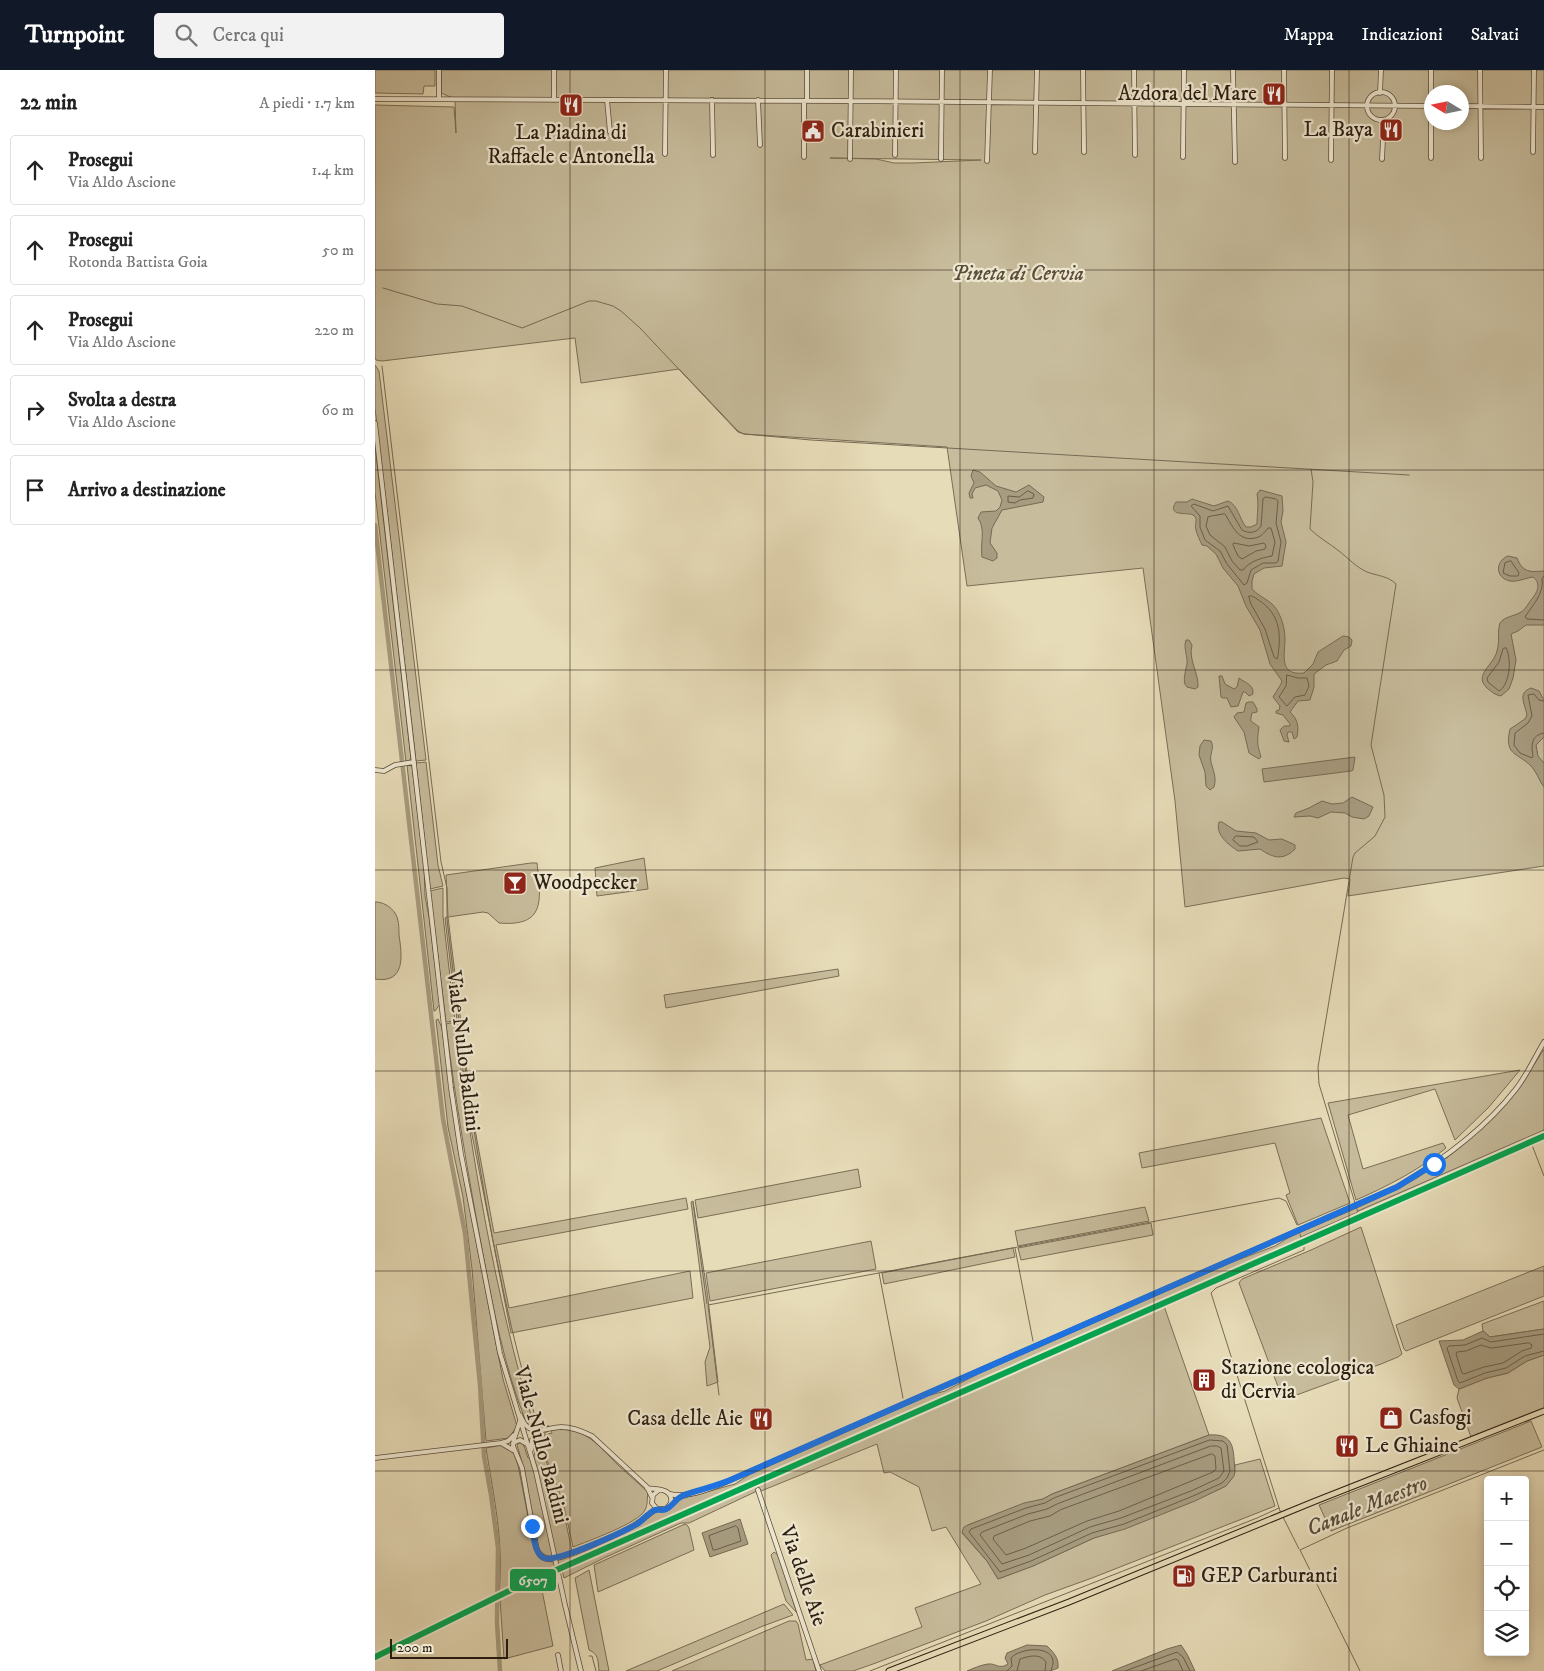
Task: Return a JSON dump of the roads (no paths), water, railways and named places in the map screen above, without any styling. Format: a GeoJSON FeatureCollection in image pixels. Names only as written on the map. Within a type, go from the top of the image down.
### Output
{"type":"FeatureCollection","features":[{"type":"Feature","properties":{"kind":"main road"},"geometry":{"type":"LineString","coordinates":[[889,1671],[1069,1602],[1544,1411]]}},
{"type":"Feature","properties":{"kind":"main road"},"geometry":{"type":"LineString","coordinates":[[897,1671],[906,1666]]}},
{"type":"Feature","properties":{"kind":"street"},"geometry":{"type":"LineString","coordinates":[[439,70],[439,99]]}},
{"type":"Feature","properties":{"kind":"street"},"geometry":{"type":"LineString","coordinates":[[553,70],[554,100]]}},
{"type":"Feature","properties":{"kind":"street"},"geometry":{"type":"LineString","coordinates":[[665,70],[665,154]]}},
{"type":"Feature","properties":{"kind":"street"},"geometry":{"type":"LineString","coordinates":[[804,157],[807,70]]}},
{"type":"Feature","properties":{"kind":"street"},"geometry":{"type":"LineString","coordinates":[[850,159],[851,70]]}},
{"type":"Feature","properties":{"kind":"street"},"geometry":{"type":"LineString","coordinates":[[895,155],[896,70]]}},
{"type":"Feature","properties":{"kind":"street"},"geometry":{"type":"LineString","coordinates":[[941,159],[942,70]]}},
{"type":"Feature","properties":{"kind":"street"},"geometry":{"type":"LineString","coordinates":[[987,161],[990,70]]}},
{"type":"Feature","properties":{"kind":"street"},"geometry":{"type":"LineString","coordinates":[[1035,152],[1037,70]]}},
{"type":"Feature","properties":{"kind":"street"},"geometry":{"type":"LineString","coordinates":[[1083,70],[1084,152]]}},
{"type":"Feature","properties":{"kind":"street"},"geometry":{"type":"LineString","coordinates":[[1134,70],[1135,155]]}},
{"type":"Feature","properties":{"kind":"street"},"geometry":{"type":"LineString","coordinates":[[1183,70],[1183,157]]}},
{"type":"Feature","properties":{"kind":"street"},"geometry":{"type":"LineString","coordinates":[[1233,70],[1235,162]]}},
{"type":"Feature","properties":{"kind":"street"},"geometry":{"type":"LineString","coordinates":[[1283,70],[1285,158]]}},
{"type":"Feature","properties":{"kind":"street"},"geometry":{"type":"LineString","coordinates":[[1331,160],[1332,70]]}},
{"type":"Feature","properties":{"kind":"street"},"geometry":{"type":"LineString","coordinates":[[1381,70],[1381,93]]}},
{"type":"Feature","properties":{"kind":"street"},"geometry":{"type":"LineString","coordinates":[[1431,70],[1431,85]]}},
{"type":"Feature","properties":{"kind":"street"},"geometry":{"type":"LineString","coordinates":[[1480,70],[1481,158]]}},
{"type":"Feature","properties":{"kind":"street"},"geometry":{"type":"LineString","coordinates":[[1533,152],[1534,70]]}},
{"type":"Feature","properties":{"kind":"street"},"geometry":{"type":"LineString","coordinates":[[1381,93],[1389,95],[1393,100],[1394,106],[1391,115],[1383,120],[1372,117],[1367,106],[1370,98],[1381,93]]}},
{"type":"Feature","properties":{"kind":"street"},"geometry":{"type":"LineString","coordinates":[[375,99],[806,100],[1424,106]]}},
{"type":"Feature","properties":{"kind":"street"},"geometry":{"type":"LineString","coordinates":[[607,100],[610,132]]}},
{"type":"Feature","properties":{"kind":"street"},"geometry":{"type":"LineString","coordinates":[[711,100],[713,155]]}},
{"type":"Feature","properties":{"kind":"street"},"geometry":{"type":"LineString","coordinates":[[758,100],[760,145]]}},
{"type":"Feature","properties":{"kind":"street"},"geometry":{"type":"LineString","coordinates":[[1469,106],[1544,107]]}},
{"type":"Feature","properties":{"kind":"street"},"geometry":{"type":"LineString","coordinates":[[1382,158],[1383,120]]}},
{"type":"Feature","properties":{"kind":"street"},"geometry":{"type":"LineString","coordinates":[[1431,130],[1431,158]]}},
{"type":"Feature","properties":{"kind":"street","name":"Viale Nullo Baldini"},"geometry":{"type":"LineString","coordinates":[[375,423],[411,763],[451,1088],[460,1144],[500,1353],[528,1444],[581,1671]]}},
{"type":"Feature","properties":{"kind":"street"},"geometry":{"type":"LineString","coordinates":[[375,770],[384,771],[395,765],[411,763]]}},
{"type":"Feature","properties":{"kind":"street"},"geometry":{"type":"LineString","coordinates":[[515,1406],[527,1426],[534,1430],[560,1427],[583,1431],[604,1446],[621,1465],[647,1487],[664,1490],[670,1494],[683,1495],[714,1487],[1397,1187],[1448,1154],[1492,1115],[1516,1088],[1544,1042]]}},
{"type":"Feature","properties":{"kind":"street"},"geometry":{"type":"LineString","coordinates":[[520,1421],[513,1443],[521,1468],[536,1546],[538,1552],[543,1557],[553,1559],[625,1530],[658,1509],[666,1509],[683,1495]]}},
{"type":"Feature","properties":{"kind":"street"},"geometry":{"type":"LineString","coordinates":[[530,1453],[532,1440],[540,1430]]}},
{"type":"Feature","properties":{"kind":"street"},"geometry":{"type":"LineString","coordinates":[[504,1443],[516,1434]]}},
{"type":"Feature","properties":{"kind":"street"},"geometry":{"type":"LineString","coordinates":[[375,1458],[469,1446],[513,1443],[520,1440],[528,1444]]}},
{"type":"Feature","properties":{"kind":"street"},"geometry":{"type":"LineString","coordinates":[[504,1443],[515,1452]]}},
{"type":"Feature","properties":{"kind":"street"},"geometry":{"type":"LineString","coordinates":[[647,1487],[653,1505],[658,1509]]}},
{"type":"Feature","properties":{"kind":"street"},"geometry":{"type":"LineString","coordinates":[[647,1515],[652,1499],[659,1490]]}},
{"type":"Feature","properties":{"kind":"street","name":"Via delle Aie"},"geometry":{"type":"LineString","coordinates":[[758,1490],[819,1671]]}},
{"type":"Feature","properties":{"kind":"street"},"geometry":{"type":"LineString","coordinates":[[670,1494],[671,1503]]}},
{"type":"Feature","properties":{"kind":"street"},"geometry":{"type":"LineString","coordinates":[[557,1655],[561,1671]]}},
{"type":"Feature","properties":{"kind":"water"},"geometry":{"type":"Polygon","coordinates":[[[973,470],[980,472],[996,486],[1016,492],[1029,485],[1044,497],[1043,502],[1002,510],[992,528],[990,543],[997,553],[997,558],[993,561],[982,557],[982,527],[978,518],[981,512],[996,511],[1000,507],[1002,500],[998,491],[986,485],[975,488],[972,494],[973,498],[970,498],[969,493],[974,483],[971,476],[973,470]]]}},
{"type":"Feature","properties":{"kind":"water"},"geometry":{"type":"Polygon","coordinates":[[[1260,490],[1282,496],[1283,511],[1281,522],[1286,542],[1282,566],[1264,568],[1254,574],[1252,589],[1274,606],[1281,618],[1285,633],[1284,657],[1287,668],[1296,673],[1304,673],[1313,664],[1318,652],[1343,636],[1349,637],[1352,640],[1351,646],[1344,650],[1337,661],[1326,665],[1314,674],[1314,687],[1310,700],[1298,701],[1290,712],[1296,720],[1298,730],[1297,737],[1294,739],[1292,732],[1288,732],[1289,742],[1284,741],[1280,730],[1284,726],[1290,726],[1290,724],[1283,715],[1276,713],[1280,706],[1273,697],[1282,681],[1270,664],[1260,630],[1246,606],[1238,586],[1223,568],[1216,554],[1207,546],[1202,545],[1196,532],[1195,516],[1179,513],[1174,510],[1176,502],[1187,502],[1192,499],[1214,506],[1228,501],[1236,509],[1246,527],[1251,527],[1257,524],[1257,494],[1260,490]]]}},
{"type":"Feature","properties":{"kind":"water"},"geometry":{"type":"Polygon","coordinates":[[[1508,556],[1517,558],[1527,571],[1544,571],[1544,625],[1526,625],[1511,634],[1516,660],[1509,689],[1501,696],[1487,688],[1482,679],[1497,651],[1500,623],[1504,619],[1524,610],[1538,588],[1533,577],[1510,581],[1502,577],[1499,573],[1499,565],[1508,556]]]}},
{"type":"Feature","properties":{"kind":"water"},"geometry":{"type":"Polygon","coordinates":[[[1186,640],[1189,640],[1192,645],[1191,656],[1198,682],[1198,687],[1195,689],[1187,687],[1184,682],[1187,661],[1186,640]]]}},
{"type":"Feature","properties":{"kind":"water"},"geometry":{"type":"Polygon","coordinates":[[[1219,676],[1222,676],[1225,684],[1234,689],[1237,687],[1239,678],[1251,686],[1253,694],[1249,696],[1243,692],[1238,706],[1231,707],[1227,698],[1221,697],[1219,676]]]}},
{"type":"Feature","properties":{"kind":"water"},"geometry":{"type":"Polygon","coordinates":[[[1531,688],[1539,691],[1544,700],[1544,737],[1536,745],[1538,756],[1544,763],[1544,787],[1533,768],[1510,749],[1509,744],[1510,729],[1525,719],[1527,715],[1523,696],[1531,688]]]}},
{"type":"Feature","properties":{"kind":"water"},"geometry":{"type":"Polygon","coordinates":[[[1253,702],[1257,709],[1257,712],[1252,713],[1251,719],[1259,727],[1258,742],[1261,757],[1259,759],[1249,753],[1244,732],[1234,717],[1237,713],[1244,712],[1246,703],[1253,702]]]}},
{"type":"Feature","properties":{"kind":"water"},"geometry":{"type":"Polygon","coordinates":[[[1204,740],[1211,741],[1212,746],[1211,759],[1215,780],[1214,787],[1210,790],[1206,786],[1205,772],[1199,755],[1200,746],[1204,740]]]}},
{"type":"Feature","properties":{"kind":"water"},"geometry":{"type":"Polygon","coordinates":[[[1355,757],[1353,770],[1351,771],[1264,782],[1262,769],[1355,757]]]}},
{"type":"Feature","properties":{"kind":"water"},"geometry":{"type":"Polygon","coordinates":[[[1352,797],[1373,807],[1369,816],[1364,819],[1352,817],[1345,813],[1331,812],[1318,818],[1310,816],[1294,817],[1296,813],[1322,801],[1332,804],[1343,803],[1352,797]]]}},
{"type":"Feature","properties":{"kind":"water"},"geometry":{"type":"Polygon","coordinates":[[[1219,822],[1236,831],[1256,833],[1269,840],[1282,839],[1295,845],[1295,849],[1282,857],[1274,856],[1260,849],[1238,851],[1227,843],[1221,835],[1218,827],[1219,822]]]}},
{"type":"Feature","properties":{"kind":"water"},"geometry":{"type":"Polygon","coordinates":[[[1544,1329],[1544,1355],[1527,1361],[1508,1373],[1487,1378],[1459,1389],[1454,1385],[1439,1341],[1463,1340],[1483,1331],[1490,1337],[1544,1329]]]}},
{"type":"Feature","properties":{"kind":"water"},"geometry":{"type":"Polygon","coordinates":[[[1209,1435],[1218,1435],[1229,1440],[1233,1450],[1235,1472],[1226,1486],[1195,1501],[1125,1529],[1094,1538],[1033,1566],[998,1579],[987,1561],[962,1532],[964,1527],[968,1525],[1024,1503],[1043,1499],[1209,1435]]]}},
{"type":"Feature","properties":{"kind":"water"},"geometry":{"type":"Polygon","coordinates":[[[740,1519],[748,1544],[710,1557],[702,1533],[740,1519]]]}},
{"type":"Feature","properties":{"kind":"water"},"geometry":{"type":"Polygon","coordinates":[[[1027,1645],[1047,1646],[1058,1661],[1058,1668],[1050,1671],[967,1671],[988,1664],[1005,1666],[1008,1664],[1005,1658],[1007,1653],[1027,1645]]]}},
{"type":"Feature","properties":{"kind":"water"},"geometry":{"type":"Polygon","coordinates":[[[1181,1645],[1195,1671],[1112,1671],[1167,1649],[1181,1645]]]}},
{"type":"Feature","properties":{"kind":"waterway"},"geometry":{"type":"LineString","coordinates":[[383,288],[437,304],[462,306],[522,328],[589,301],[613,306],[640,328],[738,432],[744,434],[811,440],[1409,475]]}},
{"type":"Feature","properties":{"kind":"waterway"},"geometry":{"type":"LineString","coordinates":[[382,366],[441,862],[447,888],[447,919],[471,1108],[492,1234],[505,1297],[519,1359],[536,1420]]}},
{"type":"Feature","properties":{"kind":"waterway"},"geometry":{"type":"LineString","coordinates":[[1311,469],[1313,482],[1310,529],[1359,568],[1393,581],[1396,584],[1371,745],[1384,795],[1385,817],[1375,836],[1355,853],[1353,857],[1318,1067],[1319,1084],[1355,1203]]}},
{"type":"Feature","properties":{"kind":"waterway"},"geometry":{"type":"LineString","coordinates":[[375,525],[443,1119],[465,1233],[480,1385],[484,1456],[498,1548],[497,1622],[500,1671]]}},
{"type":"Feature","properties":{"kind":"waterway"},"geometry":{"type":"LineString","coordinates":[[1358,1211],[1544,1130]]}},
{"type":"Feature","properties":{"kind":"waterway"},"geometry":{"type":"LineString","coordinates":[[1532,1145],[1544,1176]]}},
{"type":"Feature","properties":{"kind":"waterway"},"geometry":{"type":"LineString","coordinates":[[719,1395],[708,1305],[1279,1198],[1286,1201],[1297,1225]]}},
{"type":"Feature","properties":{"kind":"waterway"},"geometry":{"type":"LineString","coordinates":[[693,1203],[707,1304]]}},
{"type":"Feature","properties":{"kind":"waterway"},"geometry":{"type":"LineString","coordinates":[[1301,1237],[1358,1212],[1356,1207]]}},
{"type":"Feature","properties":{"kind":"waterway"},"geometry":{"type":"LineString","coordinates":[[1300,1234],[1301,1238]]}},
{"type":"Feature","properties":{"kind":"waterway"},"geometry":{"type":"LineString","coordinates":[[1281,1514],[1211,1293],[1216,1288],[1304,1250],[1304,1246]]}},
{"type":"Feature","properties":{"kind":"waterway"},"geometry":{"type":"LineString","coordinates":[[1015,1248],[1033,1341]]}},
{"type":"Feature","properties":{"kind":"waterway"},"geometry":{"type":"LineString","coordinates":[[879,1273],[903,1398]]}},
{"type":"Feature","properties":{"kind":"waterway","name":"Canale Maestro"},"geometry":{"type":"LineString","coordinates":[[1360,1671],[1300,1550],[1347,1528],[1544,1450]]}},
{"type":"Feature","properties":{"kind":"waterway"},"geometry":{"type":"LineString","coordinates":[[870,1671],[1279,1508]]}},
{"type":"Feature","properties":{"kind":"waterway"},"geometry":{"type":"LineString","coordinates":[[1283,1517],[1299,1549]]}},
{"type":"Feature","properties":{"kind":"waterway"},"geometry":{"type":"LineString","coordinates":[[589,1656],[592,1656],[596,1671]]}},
{"type":"Feature","properties":{"kind":"place","name":"Azdora del Mare"},"geometry":{"type":"Point","coordinates":[1274,94]}},
{"type":"Feature","properties":{"kind":"place","name":"La Piadina di Raffaele e Antonella"},"geometry":{"type":"Point","coordinates":[571,105]}},
{"type":"Feature","properties":{"kind":"place","name":"La Baya"},"geometry":{"type":"Point","coordinates":[1391,130]}},
{"type":"Feature","properties":{"kind":"place","name":"Carabinieri"},"geometry":{"type":"Point","coordinates":[813,131]}},
{"type":"Feature","properties":{"kind":"place","name":"Woodpecker"},"geometry":{"type":"Point","coordinates":[515,883]}},
{"type":"Feature","properties":{"kind":"place","name":"Stazione ecologica di Cervia"},"geometry":{"type":"Point","coordinates":[1204,1380]}},
{"type":"Feature","properties":{"kind":"place","name":"Casfogi"},"geometry":{"type":"Point","coordinates":[1391,1418]}},
{"type":"Feature","properties":{"kind":"place","name":"Casa delle Aie"},"geometry":{"type":"Point","coordinates":[761,1419]}},
{"type":"Feature","properties":{"kind":"place","name":"Le Ghiaine"},"geometry":{"type":"Point","coordinates":[1347,1446]}},
{"type":"Feature","properties":{"kind":"place","name":"GEP Carburanti"},"geometry":{"type":"Point","coordinates":[1184,1576]}},
{"type":"Feature","properties":{"kind":"park label","name":"Pineta di Cervia"},"geometry":{"type":"Point","coordinates":[1018,274]}}]}
